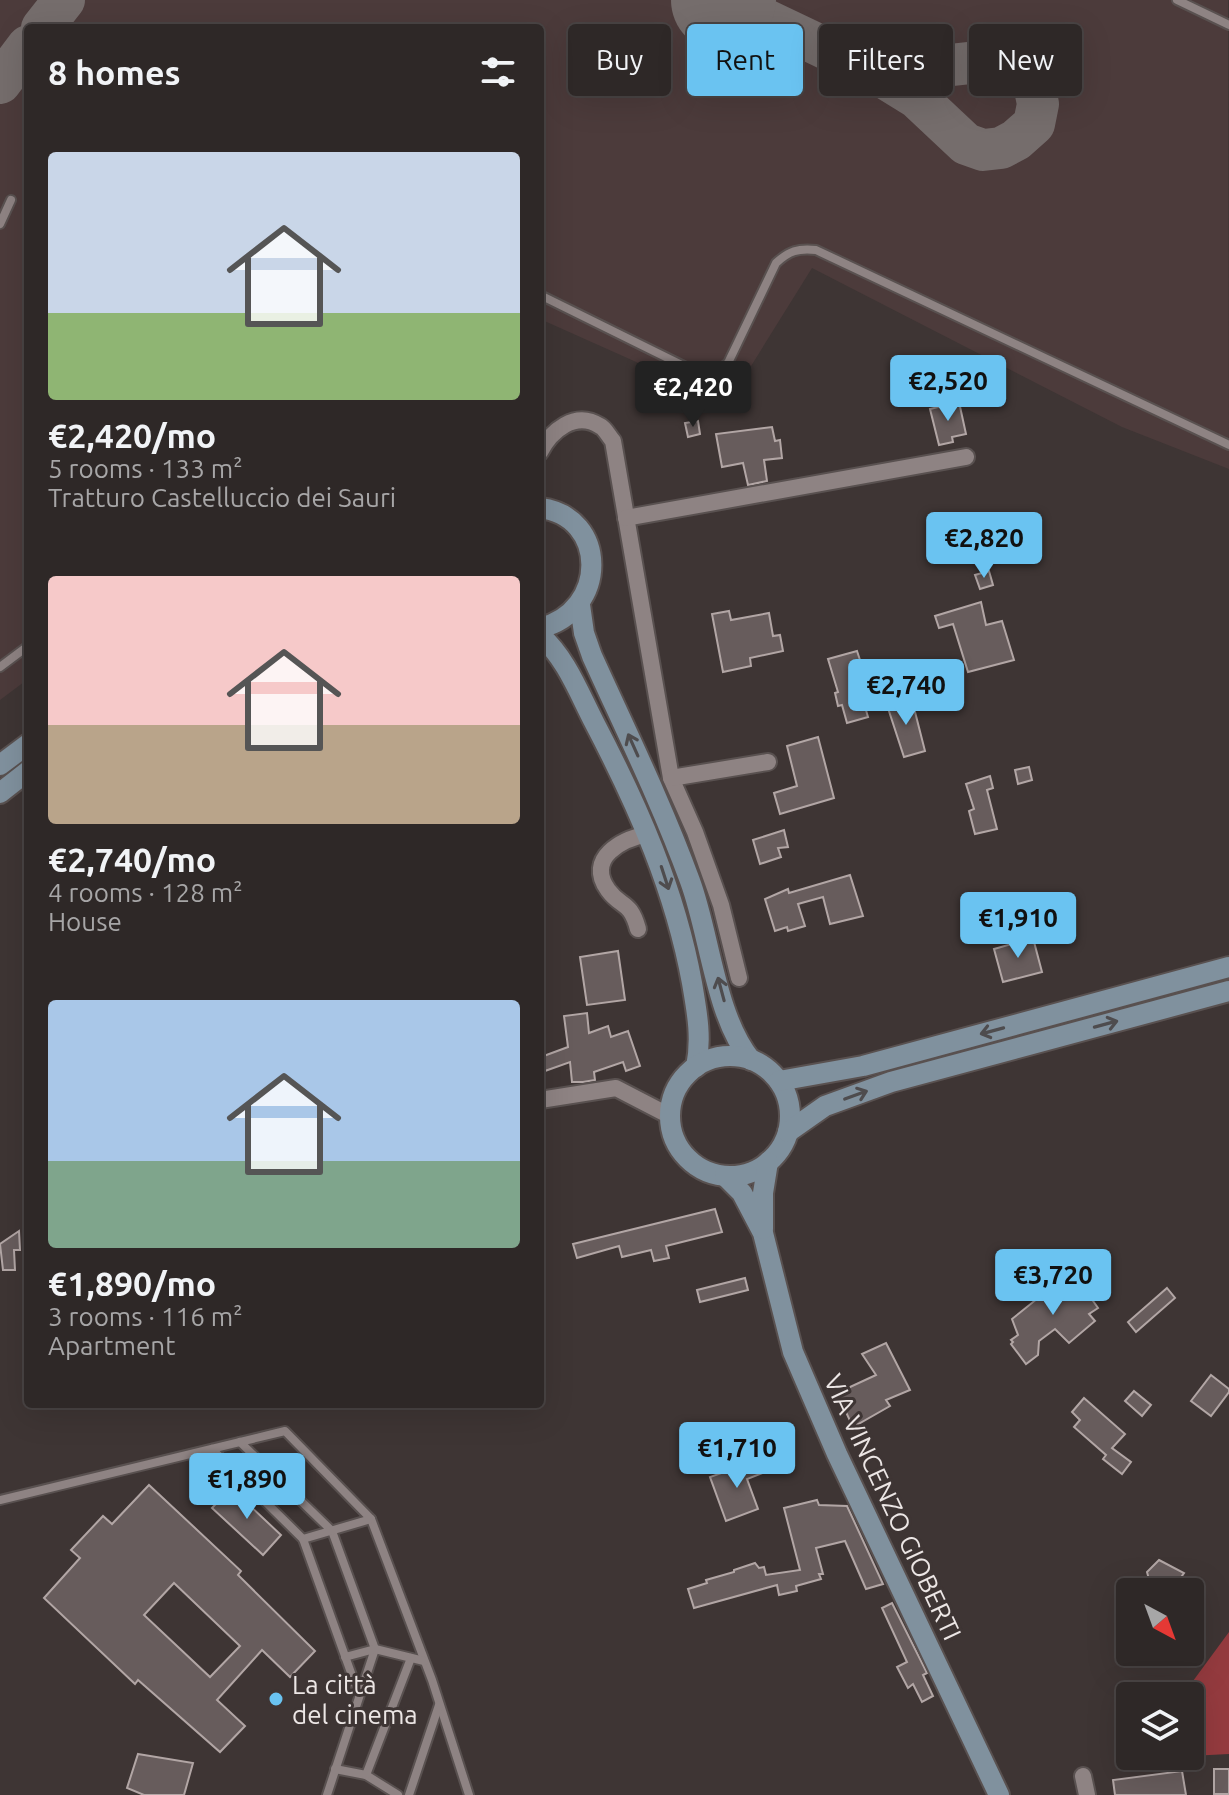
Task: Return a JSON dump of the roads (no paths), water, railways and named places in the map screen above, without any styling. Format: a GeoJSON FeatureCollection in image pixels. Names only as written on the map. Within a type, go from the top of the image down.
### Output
{"type":"FeatureCollection","features":[{"type":"Feature","properties":{"kind":"main road"},"geometry":{"type":"LineString","coordinates":[[544,509],[566,517],[580,531],[589,549],[592,568],[589,587],[580,605],[568,617],[544,626]]}},
{"type":"Feature","properties":{"kind":"main road"},"geometry":{"type":"LineString","coordinates":[[580,605],[584,633],[592,656],[666,817],[692,885],[728,1016],[739,1045],[751,1060]]}},
{"type":"Feature","properties":{"kind":"main road"},"geometry":{"type":"LineString","coordinates":[[544,640],[568,670],[620,770],[663,870],[687,954],[699,1023],[700,1049],[696,1067],[677,1089],[670,1116],[672,1132],[684,1155],[699,1168],[725,1176],[740,1175],[768,1162],[788,1132],[789,1105],[779,1081],[767,1068],[751,1060],[723,1057],[696,1067]]}},
{"type":"Feature","properties":{"kind":"main road"},"geometry":{"type":"LineString","coordinates":[[0,765],[24,747]]}},
{"type":"Feature","properties":{"kind":"main road"},"geometry":{"type":"LineString","coordinates":[[0,793],[24,774]]}},
{"type":"Feature","properties":{"kind":"main road"},"geometry":{"type":"LineString","coordinates":[[779,1081],[863,1066],[1229,967]]}},
{"type":"Feature","properties":{"kind":"main road"},"geometry":{"type":"LineString","coordinates":[[788,1132],[825,1106],[891,1082],[1229,991]]}},
{"type":"Feature","properties":{"kind":"main road","name":"VIA VINCENZO GIOBERTI"},"geometry":{"type":"LineString","coordinates":[[763,1233],[763,1193],[768,1162]]}},
{"type":"Feature","properties":{"kind":"main road","name":"VIA VINCENZO GIOBERTI"},"geometry":{"type":"LineString","coordinates":[[725,1176],[742,1193],[763,1233],[793,1352],[837,1454],[999,1795]]}},
{"type":"Feature","properties":{"kind":"street"},"geometry":{"type":"LineString","coordinates":[[544,446],[554,431],[570,422],[581,421],[600,426],[613,441],[671,778],[695,832],[721,905],[739,978]]}},
{"type":"Feature","properties":{"kind":"street"},"geometry":{"type":"LineString","coordinates":[[626,518],[966,457]]}},
{"type":"Feature","properties":{"kind":"street"},"geometry":{"type":"LineString","coordinates":[[671,778],[768,762]]}},
{"type":"Feature","properties":{"kind":"street"},"geometry":{"type":"LineString","coordinates":[[638,929],[629,907],[609,892],[601,868],[607,854],[619,843],[648,834]]}},
{"type":"Feature","properties":{"kind":"street"},"geometry":{"type":"LineString","coordinates":[[544,1099],[616,1088],[670,1116]]}},
{"type":"Feature","properties":{"kind":"street"},"geometry":{"type":"LineString","coordinates":[[1083,1776],[1087,1795]]}},
{"type":"Feature","properties":{"kind":"lane"},"geometry":{"type":"LineString","coordinates":[[1177,0],[1229,25]]}},
{"type":"Feature","properties":{"kind":"lane"},"geometry":{"type":"LineString","coordinates":[[0,224],[11,200]]}},
{"type":"Feature","properties":{"kind":"lane"},"geometry":{"type":"LineString","coordinates":[[544,297],[698,373],[716,372],[728,363],[776,263],[788,252],[801,248],[816,250],[1229,445]]}},
{"type":"Feature","properties":{"kind":"lane"},"geometry":{"type":"LineString","coordinates":[[0,667],[24,649]]}},
{"type":"Feature","properties":{"kind":"lane"},"geometry":{"type":"LineString","coordinates":[[0,1500],[285,1431],[371,1519],[424,1661],[469,1795]]}},
{"type":"Feature","properties":{"kind":"lane"},"geometry":{"type":"LineString","coordinates":[[240,1442],[332,1531],[375,1649],[327,1795]]}},
{"type":"Feature","properties":{"kind":"lane"},"geometry":{"type":"LineString","coordinates":[[212,1449],[303,1539],[360,1696]]}},
{"type":"Feature","properties":{"kind":"lane"},"geometry":{"type":"LineString","coordinates":[[303,1539],[371,1519]]}},
{"type":"Feature","properties":{"kind":"lane"},"geometry":{"type":"LineString","coordinates":[[345,1657],[375,1649],[424,1661]]}},
{"type":"Feature","properties":{"kind":"lane"},"geometry":{"type":"LineString","coordinates":[[366,1775],[411,1658]]}},
{"type":"Feature","properties":{"kind":"lane"},"geometry":{"type":"LineString","coordinates":[[409,1795],[439,1704]]}},
{"type":"Feature","properties":{"kind":"lane"},"geometry":{"type":"LineString","coordinates":[[335,1769],[366,1775],[398,1795]]}},
{"type":"Feature","properties":{"kind":"lane"},"geometry":{"type":"LineString","coordinates":[[330,1783],[339,1795]]}},
{"type":"Feature","properties":{"kind":"place","name":"La città del cinema"},"geometry":{"type":"Point","coordinates":[276,1699]}}]}
